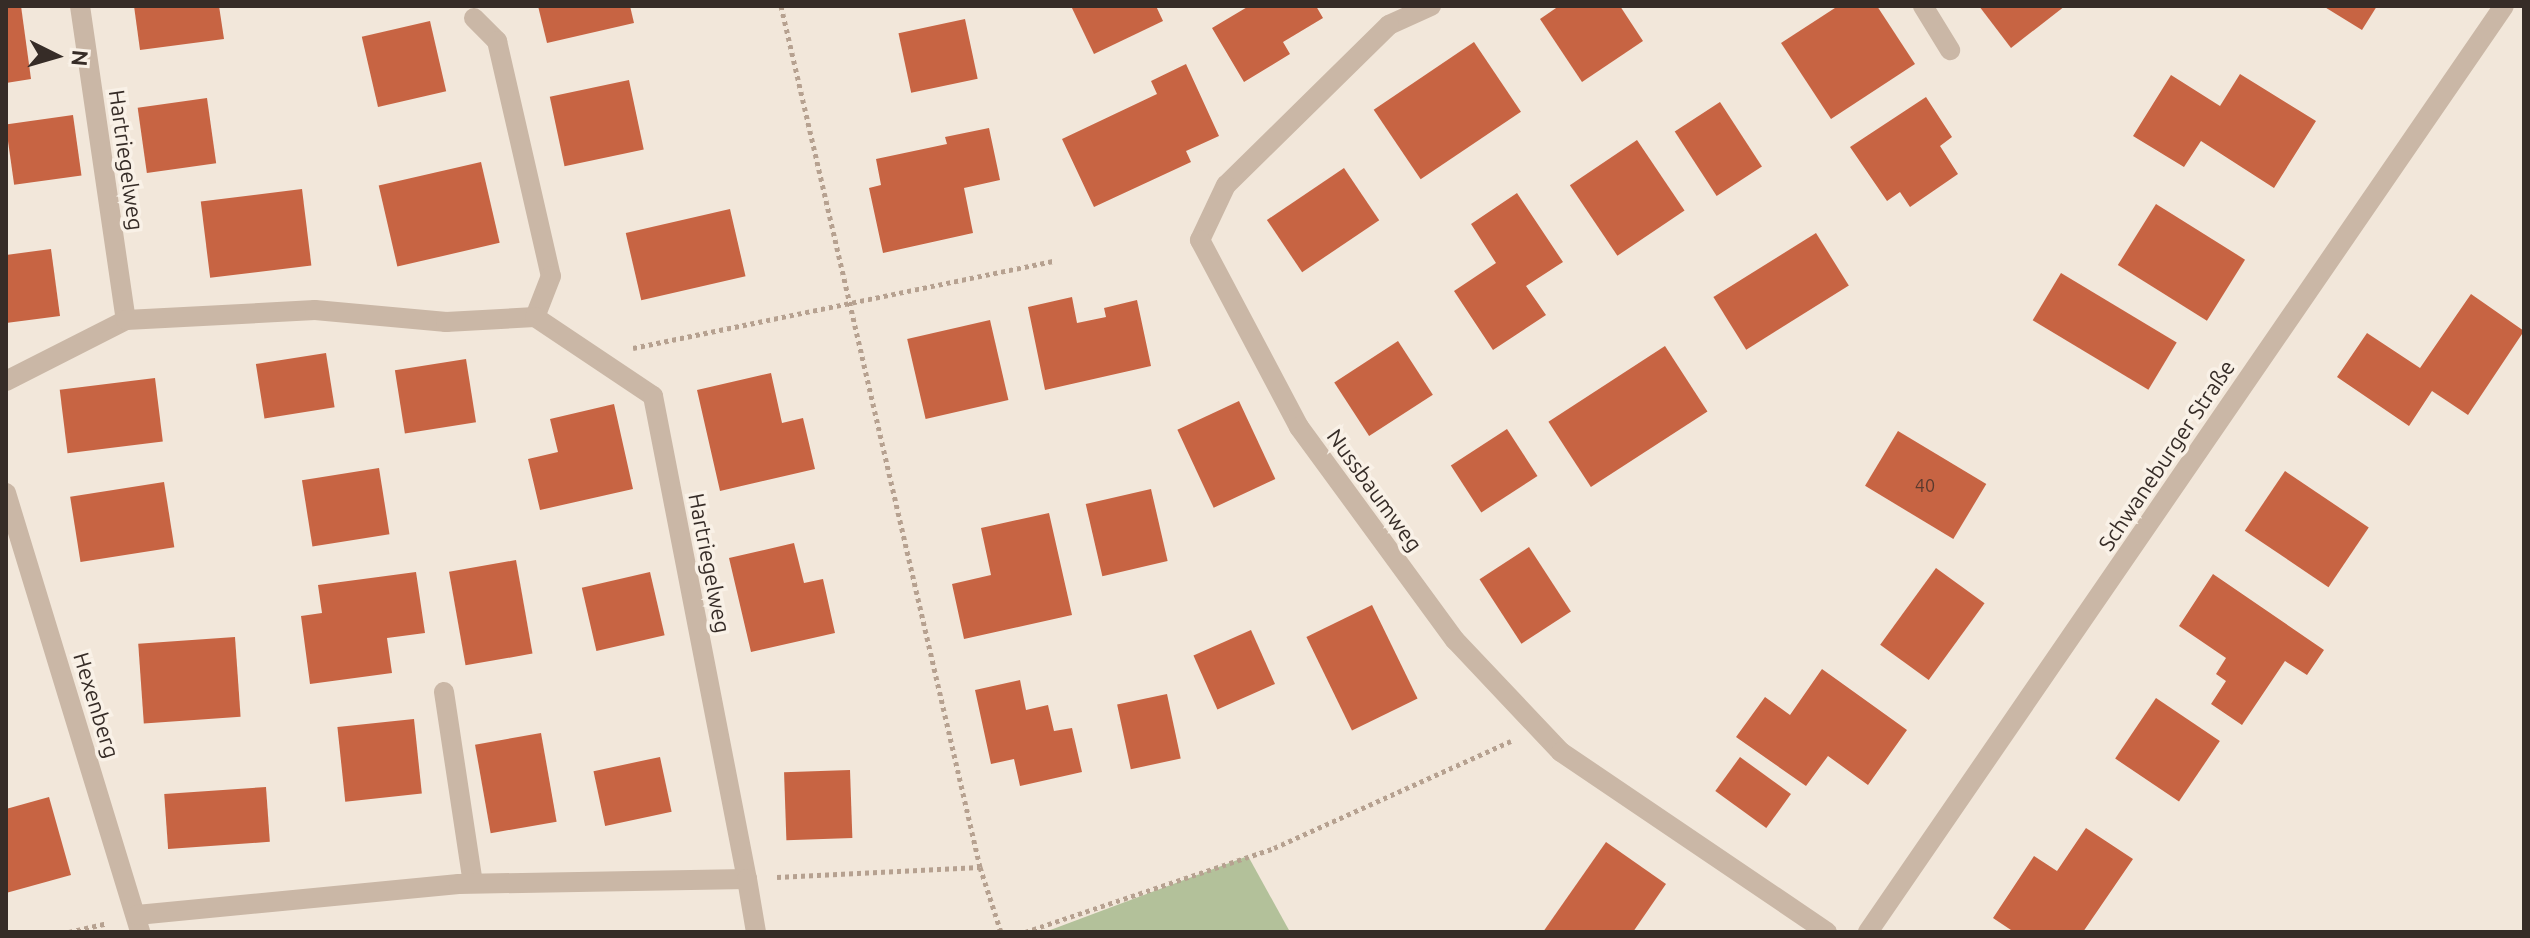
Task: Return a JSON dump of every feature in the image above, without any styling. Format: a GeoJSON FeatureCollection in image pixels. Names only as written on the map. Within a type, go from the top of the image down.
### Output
{"type":"FeatureCollection","features":[{"type":"Feature","properties":{"kind":"street","name":"Hartriegelweg"},"geometry":{"type":"LineString","coordinates":[[80,6],[126,320]]}},
{"type":"Feature","properties":{"kind":"street","name":"Nussbaumweg"},"geometry":{"type":"LineString","coordinates":[[1431,6],[1389,25],[1226,185],[1200,240],[1299,427],[1455,640],[1561,752],[1827,932]]}},
{"type":"Feature","properties":{"kind":"street"},"geometry":{"type":"LineString","coordinates":[[1923,6],[1950,50]]}},
{"type":"Feature","properties":{"kind":"street","name":"Schwaneburger Straße"},"geometry":{"type":"LineString","coordinates":[[1868,932],[2504,6]]}},
{"type":"Feature","properties":{"kind":"street"},"geometry":{"type":"LineString","coordinates":[[6,381],[126,320],[315,310],[446,322],[535,317],[551,276],[497,41],[474,18]]}},
{"type":"Feature","properties":{"kind":"street","name":"Hartriegelweg"},"geometry":{"type":"LineString","coordinates":[[535,317],[653,396],[756,932]]}},
{"type":"Feature","properties":{"kind":"street","name":"Hexenberg"},"geometry":{"type":"LineString","coordinates":[[6,493],[138,924]]}},
{"type":"Feature","properties":{"kind":"street"},"geometry":{"type":"LineString","coordinates":[[444,692],[473,883]]}},
{"type":"Feature","properties":{"kind":"street"},"geometry":{"type":"LineString","coordinates":[[138,924],[473,883],[747,879]]}},
{"type":"Feature","properties":{"kind":"path"},"geometry":{"type":"LineString","coordinates":[[781,6],[980,867],[1001,932]]}},
{"type":"Feature","properties":{"kind":"path"},"geometry":{"type":"LineString","coordinates":[[593,356],[1053,261]]}},
{"type":"Feature","properties":{"kind":"path"},"geometry":{"type":"LineString","coordinates":[[1025,932],[1274,848],[1539,729]]}},
{"type":"Feature","properties":{"kind":"path"},"geometry":{"type":"LineString","coordinates":[[747,879],[980,867]]}},
{"type":"Feature","properties":{"kind":"green space"},"geometry":{"type":"Polygon","coordinates":[[[1248,856],[1290,932],[1045,932],[1248,856]]]}},
{"type":"Feature","properties":{"kind":"building"},"geometry":{"type":"Polygon","coordinates":[[[6,6],[21,6],[31,79],[6,83],[6,6]]]}},
{"type":"Feature","properties":{"kind":"building"},"geometry":{"type":"Polygon","coordinates":[[[134,6],[219,6],[224,39],[140,50],[134,6]]]}},
{"type":"Feature","properties":{"kind":"building"},"geometry":{"type":"Polygon","coordinates":[[[538,6],[630,6],[634,23],[547,43],[538,6]]]}},
{"type":"Feature","properties":{"kind":"building"},"geometry":{"type":"Polygon","coordinates":[[[1071,6],[1156,6],[1163,21],[1094,54],[1071,6]]]}},
{"type":"Feature","properties":{"kind":"building"},"geometry":{"type":"Polygon","coordinates":[[[1249,6],[1316,6],[1323,18],[1283,42],[1290,54],[1244,82],[1212,28],[1249,6]]]}},
{"type":"Feature","properties":{"kind":"building"},"geometry":{"type":"Polygon","coordinates":[[[1559,6],[1620,6],[1643,41],[1582,82],[1540,19],[1559,6]]]}},
{"type":"Feature","properties":{"kind":"building"},"geometry":{"type":"Polygon","coordinates":[[[1838,6],[1877,6],[1915,64],[1831,119],[1781,43],[1838,6]]]}},
{"type":"Feature","properties":{"kind":"building"},"geometry":{"type":"Polygon","coordinates":[[[1979,6],[2065,6],[2011,48],[1979,6]]]}},
{"type":"Feature","properties":{"kind":"building"},"geometry":{"type":"Polygon","coordinates":[[[2323,6],[2377,6],[2362,30],[2323,6]]]}},
{"type":"Feature","properties":{"kind":"building"},"geometry":{"type":"Polygon","coordinates":[[[965,19],[978,79],[911,93],[898,33],[965,19]]]}},
{"type":"Feature","properties":{"kind":"building"},"geometry":{"type":"Polygon","coordinates":[[[430,21],[446,91],[378,107],[362,37],[430,21]]]}},
{"type":"Feature","properties":{"kind":"building"},"geometry":{"type":"Polygon","coordinates":[[[1474,42],[1521,112],[1421,179],[1374,110],[1474,42]]]}},
{"type":"Feature","properties":{"kind":"building"},"geometry":{"type":"Polygon","coordinates":[[[1186,64],[1219,136],[1186,151],[1191,162],[1094,207],[1062,139],[1157,94],[1151,81],[1186,64]]]}},
{"type":"Feature","properties":{"kind":"building"},"geometry":{"type":"Polygon","coordinates":[[[2240,74],[2316,121],[2274,188],[2201,141],[2184,167],[2133,136],[2171,75],[2220,106],[2240,74]]]}},
{"type":"Feature","properties":{"kind":"building"},"geometry":{"type":"Polygon","coordinates":[[[629,80],[644,149],[565,166],[550,97],[629,80]]]}},
{"type":"Feature","properties":{"kind":"building"},"geometry":{"type":"Polygon","coordinates":[[[1926,97],[1952,137],[1940,146],[1958,174],[1910,207],[1900,192],[1887,201],[1850,147],[1926,97]]]}},
{"type":"Feature","properties":{"kind":"building"},"geometry":{"type":"Polygon","coordinates":[[[207,98],[216,163],[147,173],[138,108],[207,98]]]}},
{"type":"Feature","properties":{"kind":"building"},"geometry":{"type":"Polygon","coordinates":[[[1720,102],[1762,167],[1717,196],[1675,131],[1720,102]]]}},
{"type":"Feature","properties":{"kind":"building"},"geometry":{"type":"Polygon","coordinates":[[[73,115],[81,175],[14,185],[6,124],[73,115]]]}},
{"type":"Feature","properties":{"kind":"building"},"geometry":{"type":"Polygon","coordinates":[[[989,128],[1000,180],[964,188],[973,233],[883,253],[869,188],[881,185],[876,159],[947,144],[945,137],[989,128]]]}},
{"type":"Feature","properties":{"kind":"building"},"geometry":{"type":"Polygon","coordinates":[[[1637,140],[1685,210],[1617,256],[1570,185],[1637,140]]]}},
{"type":"Feature","properties":{"kind":"building"},"geometry":{"type":"Polygon","coordinates":[[[481,162],[500,243],[397,266],[379,186],[481,162]]]}},
{"type":"Feature","properties":{"kind":"building"},"geometry":{"type":"Polygon","coordinates":[[[1344,168],[1379,220],[1302,272],[1267,220],[1344,168]]]}},
{"type":"Feature","properties":{"kind":"building"},"geometry":{"type":"Polygon","coordinates":[[[302,189],[311,265],[210,278],[201,201],[302,189]]]}},
{"type":"Feature","properties":{"kind":"building"},"geometry":{"type":"Polygon","coordinates":[[[1517,193],[1563,262],[1526,286],[1546,315],[1493,350],[1454,291],[1496,263],[1471,224],[1517,193]]]}},
{"type":"Feature","properties":{"kind":"building"},"geometry":{"type":"Polygon","coordinates":[[[2156,204],[2245,260],[2207,321],[2118,265],[2156,204]]]}},
{"type":"Feature","properties":{"kind":"building"},"geometry":{"type":"Polygon","coordinates":[[[730,209],[746,276],[641,300],[626,233],[730,209]]]}},
{"type":"Feature","properties":{"kind":"building"},"geometry":{"type":"Polygon","coordinates":[[[1816,233],[1849,286],[1746,350],[1713,297],[1816,233]]]}},
{"type":"Feature","properties":{"kind":"building"},"geometry":{"type":"Polygon","coordinates":[[[51,249],[60,316],[6,323],[6,255],[51,249]]]}},
{"type":"Feature","properties":{"kind":"building"},"geometry":{"type":"Polygon","coordinates":[[[2061,273],[2177,343],[2148,390],[2033,320],[2061,273]]]}},
{"type":"Feature","properties":{"kind":"building"},"geometry":{"type":"Polygon","coordinates":[[[2471,294],[2524,331],[2468,415],[2432,391],[2409,426],[2337,377],[2367,333],[2420,368],[2471,294]]]}},
{"type":"Feature","properties":{"kind":"building"},"geometry":{"type":"Polygon","coordinates":[[[1072,297],[1077,323],[1106,317],[1104,308],[1137,300],[1151,366],[1045,390],[1028,307],[1072,297]]]}},
{"type":"Feature","properties":{"kind":"building"},"geometry":{"type":"Polygon","coordinates":[[[990,320],[1008,400],[926,419],[907,339],[990,320]]]}},
{"type":"Feature","properties":{"kind":"building"},"geometry":{"type":"Polygon","coordinates":[[[1398,341],[1433,395],[1369,436],[1334,382],[1398,341]]]}},
{"type":"Feature","properties":{"kind":"building"},"geometry":{"type":"Polygon","coordinates":[[[1665,346],[1707,411],[1591,487],[1548,422],[1665,346]]]}},
{"type":"Feature","properties":{"kind":"building"},"geometry":{"type":"Polygon","coordinates":[[[326,353],[335,407],[264,418],[256,364],[326,353]]]}},
{"type":"Feature","properties":{"kind":"building"},"geometry":{"type":"Polygon","coordinates":[[[466,359],[476,422],[405,433],[395,370],[466,359]]]}},
{"type":"Feature","properties":{"kind":"building"},"geometry":{"type":"Polygon","coordinates":[[[771,373],[782,423],[803,418],[815,469],[720,491],[697,390],[771,373]]]}},
{"type":"Feature","properties":{"kind":"building"},"geometry":{"type":"Polygon","coordinates":[[[155,378],[163,442],[68,453],[60,390],[155,378]]]}},
{"type":"Feature","properties":{"kind":"building"},"geometry":{"type":"Polygon","coordinates":[[[1239,401],[1275,479],[1214,508],[1177,430],[1239,401]]]}},
{"type":"Feature","properties":{"kind":"building"},"geometry":{"type":"Polygon","coordinates":[[[614,404],[633,489],[540,510],[528,459],[558,452],[550,419],[614,404]]]}},
{"type":"Feature","properties":{"kind":"building"},"geometry":{"type":"Polygon","coordinates":[[[1507,429],[1537,476],[1481,512],[1451,465],[1507,429]]]}},
{"type":"Feature","properties":{"kind":"building"},"geometry":{"type":"Polygon","coordinates":[[[1898,431],[1986,484],[1953,539],[1865,486],[1898,431]]]}},
{"type":"Feature","properties":{"kind":"building"},"geometry":{"type":"Polygon","coordinates":[[[379,468],[389,534],[312,546],[302,480],[379,468]]]}},
{"type":"Feature","properties":{"kind":"building"},"geometry":{"type":"Polygon","coordinates":[[[2285,471],[2369,527],[2328,587],[2245,531],[2285,471]]]}},
{"type":"Feature","properties":{"kind":"building"},"geometry":{"type":"Polygon","coordinates":[[[164,482],[174,547],[80,562],[70,497],[164,482]]]}},
{"type":"Feature","properties":{"kind":"building"},"geometry":{"type":"Polygon","coordinates":[[[1151,489],[1168,561],[1102,576],[1086,504],[1151,489]]]}},
{"type":"Feature","properties":{"kind":"building"},"geometry":{"type":"Polygon","coordinates":[[[1049,513],[1072,615],[964,639],[952,584],[991,575],[981,528],[1049,513]]]}},
{"type":"Feature","properties":{"kind":"building"},"geometry":{"type":"Polygon","coordinates":[[[794,543],[804,583],[823,579],[835,633],[751,652],[729,558],[794,543]]]}},
{"type":"Feature","properties":{"kind":"building"},"geometry":{"type":"Polygon","coordinates":[[[1529,547],[1571,612],[1521,644],[1480,579],[1529,547]]]}},
{"type":"Feature","properties":{"kind":"building"},"geometry":{"type":"Polygon","coordinates":[[[516,560],[532,654],[466,665],[449,572],[516,560]]]}},
{"type":"Feature","properties":{"kind":"building"},"geometry":{"type":"Polygon","coordinates":[[[1936,568],[1985,603],[1929,680],[1880,645],[1936,568]]]}},
{"type":"Feature","properties":{"kind":"building"},"geometry":{"type":"Polygon","coordinates":[[[416,572],[425,633],[387,638],[392,673],[310,684],[301,616],[322,613],[318,585],[416,572]]]}},
{"type":"Feature","properties":{"kind":"building"},"geometry":{"type":"Polygon","coordinates":[[[650,572],[665,635],[596,651],[582,588],[650,572]]]}},
{"type":"Feature","properties":{"kind":"building"},"geometry":{"type":"Polygon","coordinates":[[[2213,574],[2324,650],[2307,675],[2285,661],[2242,725],[2211,704],[2226,681],[2216,674],[2226,658],[2179,626],[2213,574]]]}},
{"type":"Feature","properties":{"kind":"building"},"geometry":{"type":"Polygon","coordinates":[[[1372,605],[1418,698],[1352,730],[1306,637],[1372,605]]]}},
{"type":"Feature","properties":{"kind":"building"},"geometry":{"type":"Polygon","coordinates":[[[1251,630],[1275,684],[1217,710],[1193,656],[1251,630]]]}},
{"type":"Feature","properties":{"kind":"building"},"geometry":{"type":"Polygon","coordinates":[[[235,637],[241,717],[144,724],[138,644],[235,637]]]}},
{"type":"Feature","properties":{"kind":"building"},"geometry":{"type":"Polygon","coordinates":[[[1822,669],[1907,730],[1868,785],[1828,756],[1806,786],[1736,737],[1765,697],[1790,715],[1822,669]]]}},
{"type":"Feature","properties":{"kind":"building"},"geometry":{"type":"Polygon","coordinates":[[[1020,680],[1026,710],[1048,705],[1054,731],[1072,728],[1082,772],[1020,786],[1014,759],[991,764],[975,690],[1020,680]]]}},
{"type":"Feature","properties":{"kind":"building"},"geometry":{"type":"Polygon","coordinates":[[[1167,694],[1181,759],[1131,769],[1117,705],[1167,694]]]}},
{"type":"Feature","properties":{"kind":"building"},"geometry":{"type":"Polygon","coordinates":[[[2156,698],[2220,741],[2179,802],[2115,759],[2156,698]]]}},
{"type":"Feature","properties":{"kind":"building"},"geometry":{"type":"Polygon","coordinates":[[[414,719],[422,794],[345,802],[337,727],[414,719]]]}},
{"type":"Feature","properties":{"kind":"building"},"geometry":{"type":"Polygon","coordinates":[[[541,733],[557,822],[491,833],[475,745],[541,733]]]}},
{"type":"Feature","properties":{"kind":"building"},"geometry":{"type":"Polygon","coordinates":[[[660,757],[672,812],[605,826],[593,771],[660,757]]]}},
{"type":"Feature","properties":{"kind":"building"},"geometry":{"type":"Polygon","coordinates":[[[1740,757],[1791,794],[1766,828],[1715,791],[1740,757]]]}},
{"type":"Feature","properties":{"kind":"building"},"geometry":{"type":"Polygon","coordinates":[[[850,770],[852,838],[786,840],[784,772],[850,770]]]}},
{"type":"Feature","properties":{"kind":"building"},"geometry":{"type":"Polygon","coordinates":[[[266,787],[270,842],[168,849],[164,794],[266,787]]]}},
{"type":"Feature","properties":{"kind":"building"},"geometry":{"type":"Polygon","coordinates":[[[49,797],[71,875],[6,893],[6,809],[49,797]]]}},
{"type":"Feature","properties":{"kind":"building"},"geometry":{"type":"Polygon","coordinates":[[[2086,828],[2133,859],[2083,932],[2014,932],[1993,918],[2034,856],[2057,871],[2086,828]]]}},
{"type":"Feature","properties":{"kind":"building"},"geometry":{"type":"Polygon","coordinates":[[[1606,842],[1666,884],[1633,932],[1543,932],[1606,842]]]}}]}
